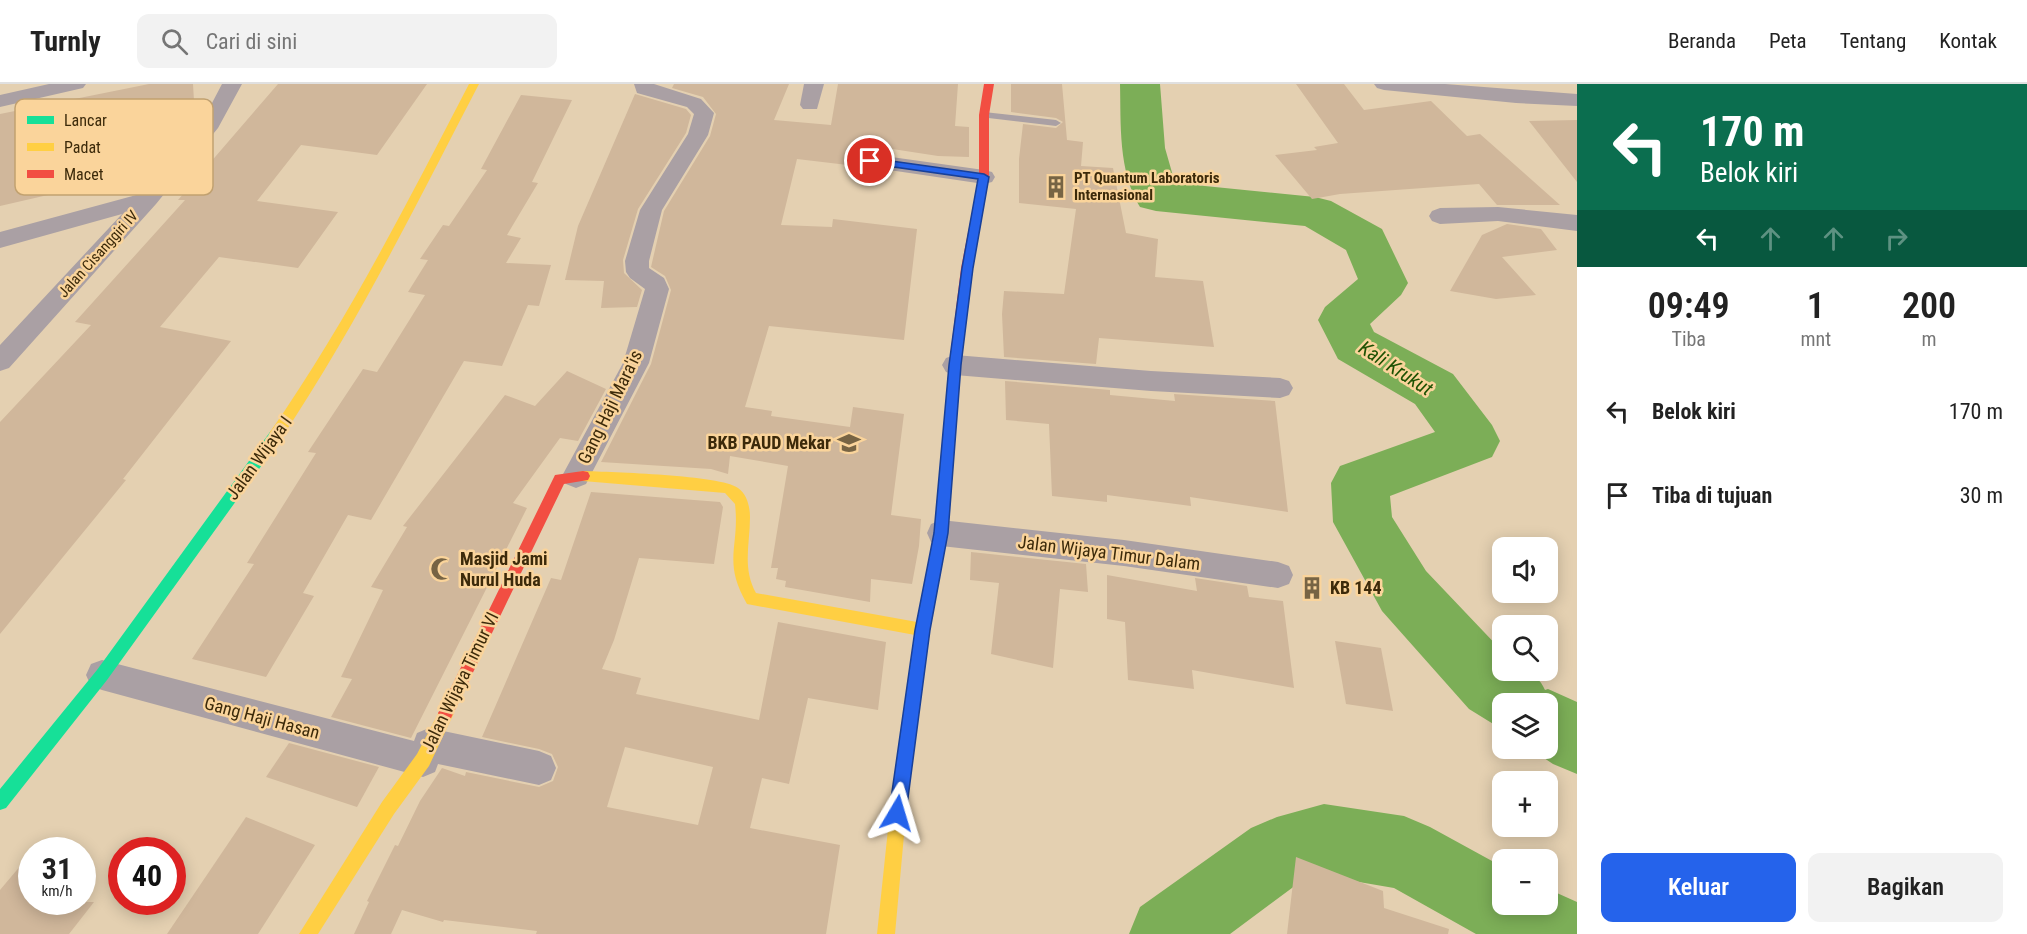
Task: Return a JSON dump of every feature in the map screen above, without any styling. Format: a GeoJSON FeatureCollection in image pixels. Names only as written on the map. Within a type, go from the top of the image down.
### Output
{"type":"FeatureCollection","features":[{"type":"Feature","properties":{"kind":"street"},"geometry":{"type":"LineString","coordinates":[[0,101],[76,84]]}},
{"type":"Feature","properties":{"kind":"street","name":"Jalan Cisanggiri IV"},"geometry":{"type":"LineString","coordinates":[[213,120],[232,84]]}},
{"type":"Feature","properties":{"kind":"street","name":"Jalan Wijaya I"},"geometry":{"type":"LineString","coordinates":[[0,802],[11,771],[102,675],[307,392],[339,340],[474,84]]}},
{"type":"Feature","properties":{"kind":"street","name":"Gang Haji Mara'is"},"geometry":{"type":"LineString","coordinates":[[576,476],[636,363],[657,293],[656,284],[638,272],[637,261],[651,210],[698,135],[704,113],[694,103],[644,89],[645,84]]}},
{"type":"Feature","properties":{"kind":"street"},"geometry":{"type":"LineString","coordinates":[[810,105],[814,84]]}},
{"type":"Feature","properties":{"kind":"street"},"geometry":{"type":"LineString","coordinates":[[886,934],[900,791],[923,630],[941,533],[955,365],[968,268],[984,177],[984,115],[989,84]]}},
{"type":"Feature","properties":{"kind":"street"},"geometry":{"type":"LineString","coordinates":[[1384,84],[1516,97],[1577,100]]}},
{"type":"Feature","properties":{"kind":"street"},"geometry":{"type":"LineString","coordinates":[[870,161],[984,177]]}},
{"type":"Feature","properties":{"kind":"street","name":"Jalan Cisanggiri IV"},"geometry":{"type":"LineString","coordinates":[[0,361],[152,195]]}},
{"type":"Feature","properties":{"kind":"street"},"geometry":{"type":"LineString","coordinates":[[0,240],[148,200]]}},
{"type":"Feature","properties":{"kind":"street"},"geometry":{"type":"LineString","coordinates":[[1440,216],[1498,213],[1577,223]]}},
{"type":"Feature","properties":{"kind":"street"},"geometry":{"type":"LineString","coordinates":[[955,365],[1151,381],[1280,388]]}},
{"type":"Feature","properties":{"kind":"street"},"geometry":{"type":"LineString","coordinates":[[576,476],[727,488],[735,492],[742,500],[743,511],[738,549],[741,579],[743,588],[753,598],[923,630]]}},
{"type":"Feature","properties":{"kind":"street","name":"Jalan Wijaya Timur VI"},"geometry":{"type":"LineString","coordinates":[[308,934],[387,808],[426,753],[555,486],[560,479],[576,476]]}},
{"type":"Feature","properties":{"kind":"street","name":"Jalan Wijaya Timur Dalam"},"geometry":{"type":"LineString","coordinates":[[941,533],[1124,553],[1278,575]]}},
{"type":"Feature","properties":{"kind":"street","name":"Gang Haji Hasan"},"geometry":{"type":"LineString","coordinates":[[102,675],[426,753],[539,768]]}},
{"type":"Feature","properties":{"kind":"lane"},"geometry":{"type":"LineString","coordinates":[[984,115],[1056,123]]}},
{"type":"Feature","properties":{"kind":"building"},"geometry":{"type":"Polygon","coordinates":[[[149,84],[193,84],[194,99],[74,99],[149,84]]]}},
{"type":"Feature","properties":{"kind":"building"},"geometry":{"type":"Polygon","coordinates":[[[278,84],[427,84],[377,155],[301,145],[257,201],[338,212],[298,268],[219,257],[160,327],[231,341],[123,479],[126,480],[0,634],[0,422],[91,325],[75,322],[185,200],[178,200],[182,195],[213,195],[213,159],[278,84]]]}},
{"type":"Feature","properties":{"kind":"building"},"geometry":{"type":"Polygon","coordinates":[[[674,84],[789,84],[774,120],[831,125],[838,84],[958,84],[955,126],[969,127],[969,157],[938,156],[860,144],[856,166],[797,159],[781,225],[832,227],[833,219],[917,229],[904,340],[769,326],[745,407],[772,411],[771,416],[850,427],[853,407],[904,414],[891,515],[921,519],[919,546],[912,584],[871,579],[870,602],[785,587],[786,581],[776,579],[778,568],[771,568],[788,466],[730,456],[728,474],[711,469],[601,462],[651,364],[671,290],[665,276],[651,267],[664,211],[710,136],[716,114],[703,97],[672,88],[674,84]]]}},
{"type":"Feature","properties":{"kind":"building"},"geometry":{"type":"Polygon","coordinates":[[[1011,84],[1062,84],[1067,140],[1083,142],[1081,166],[1113,168],[1126,233],[1158,239],[1155,277],[1203,281],[1214,347],[1099,338],[1096,364],[1004,357],[1002,314],[1004,291],[1064,294],[1076,209],[1019,203],[1019,159],[1023,124],[1056,128],[1063,122],[1056,118],[1011,112],[1011,84]]]}},
{"type":"Feature","properties":{"kind":"building"},"geometry":{"type":"Polygon","coordinates":[[[1296,84],[1344,84],[1364,110],[1431,101],[1467,136],[1480,134],[1560,205],[1497,205],[1479,184],[1340,194],[1312,199],[1275,155],[1317,150],[1314,147],[1338,143],[1296,84]]]}},
{"type":"Feature","properties":{"kind":"building"},"geometry":{"type":"Polygon","coordinates":[[[635,94],[686,109],[691,115],[686,133],[638,209],[623,260],[624,273],[642,290],[637,307],[601,308],[604,281],[565,280],[578,226],[635,94]]]}},
{"type":"Feature","properties":{"kind":"building"},"geometry":{"type":"Polygon","coordinates":[[[521,95],[572,100],[532,182],[538,183],[507,235],[521,238],[506,263],[551,265],[539,306],[528,305],[502,366],[464,361],[371,520],[348,515],[303,593],[314,596],[266,677],[192,659],[254,564],[247,563],[316,453],[308,452],[363,369],[377,372],[425,295],[408,292],[428,260],[420,259],[443,225],[449,226],[487,170],[481,169],[521,95]]]}},
{"type":"Feature","properties":{"kind":"building"},"geometry":{"type":"Polygon","coordinates":[[[15,111],[15,195],[48,195],[0,206],[0,114],[15,111]]]}},
{"type":"Feature","properties":{"kind":"building"},"geometry":{"type":"Polygon","coordinates":[[[1577,120],[1577,182],[1529,121],[1577,120]]]}},
{"type":"Feature","properties":{"kind":"building"},"geometry":{"type":"Polygon","coordinates":[[[1507,224],[1541,229],[1557,250],[1502,257],[1536,295],[1496,299],[1450,291],[1482,235],[1507,224]]]}},
{"type":"Feature","properties":{"kind":"building"},"geometry":{"type":"Polygon","coordinates":[[[567,371],[606,389],[578,441],[560,438],[513,503],[527,508],[411,738],[331,717],[352,679],[341,677],[383,590],[371,587],[407,527],[403,526],[505,395],[535,406],[567,371]]]}},
{"type":"Feature","properties":{"kind":"building"},"geometry":{"type":"Polygon","coordinates":[[[1005,381],[1110,390],[1110,395],[1175,401],[1174,394],[1275,401],[1288,512],[1190,497],[1191,506],[1107,495],[1107,502],[1052,496],[1049,424],[1006,420],[1005,381]]]}},
{"type":"Feature","properties":{"kind":"building"},"geometry":{"type":"Polygon","coordinates":[[[591,492],[720,502],[723,507],[714,564],[639,558],[614,640],[602,669],[641,678],[636,694],[759,720],[778,622],[886,642],[878,710],[808,698],[789,784],[762,778],[750,828],[840,845],[826,934],[536,934],[537,931],[444,920],[443,922],[402,910],[391,934],[354,934],[369,902],[367,901],[395,845],[398,846],[420,801],[442,768],[465,776],[466,772],[539,787],[553,781],[558,767],[552,754],[482,737],[551,578],[561,580],[591,492]],[[625,747],[607,807],[698,825],[713,767],[625,747]]]}},
{"type":"Feature","properties":{"kind":"building"},"geometry":{"type":"Polygon","coordinates":[[[971,552],[1086,564],[1088,592],[1060,589],[1053,668],[991,654],[999,583],[970,580],[971,552]]]}},
{"type":"Feature","properties":{"kind":"building"},"geometry":{"type":"Polygon","coordinates":[[[1107,575],[1197,591],[1195,578],[1247,586],[1249,597],[1283,601],[1294,688],[1192,670],[1194,689],[1128,680],[1125,622],[1107,619],[1107,575]]]}},
{"type":"Feature","properties":{"kind":"building"},"geometry":{"type":"Polygon","coordinates":[[[1335,641],[1381,648],[1393,711],[1346,704],[1335,641]]]}},
{"type":"Feature","properties":{"kind":"building"},"geometry":{"type":"Polygon","coordinates":[[[289,743],[379,767],[357,807],[266,777],[289,743]]]}},
{"type":"Feature","properties":{"kind":"building"},"geometry":{"type":"Polygon","coordinates":[[[246,817],[315,845],[258,934],[167,934],[180,915],[186,915],[186,906],[246,817]]]}},
{"type":"Feature","properties":{"kind":"building"},"geometry":{"type":"Polygon","coordinates":[[[1296,857],[1383,891],[1384,908],[1449,929],[1448,934],[1287,934],[1296,857]]]}},
{"type":"Feature","properties":{"kind":"building"},"geometry":{"type":"Polygon","coordinates":[[[18,869],[18,915],[84,915],[69,934],[0,934],[0,890],[18,869]]]}},
{"type":"Feature","properties":{"kind":"waterway","name":"Kali Krukut"},"geometry":{"type":"LineString","coordinates":[[1140,84],[1143,148],[1156,196],[1315,212],[1365,240],[1384,283],[1343,320],[1356,345],[1434,389],[1472,441],[1360,483],[1363,522],[1404,591],[1492,687],[1501,693]]}},
{"type":"Feature","properties":{"kind":"waterway","name":"Kali Krukut"},"geometry":{"type":"LineString","coordinates":[[1558,728],[1577,740]]}},
{"type":"Feature","properties":{"kind":"waterway","name":"Kali Krukut"},"geometry":{"type":"LineString","coordinates":[[1167,934],[1277,854],[1324,840],[1404,853],[1500,906],[1562,934]]}},
{"type":"Feature","properties":{"kind":"traffic: fast"},"geometry":{"type":"LineString","coordinates":[[0,802],[102,675],[275,436]]}},
{"type":"Feature","properties":{"kind":"traffic: slow"},"geometry":{"type":"LineString","coordinates":[[275,436],[331,352],[356,308],[474,84]]}},
{"type":"Feature","properties":{"kind":"traffic: slow"},"geometry":{"type":"LineString","coordinates":[[886,934],[900,791],[923,630],[941,533],[948,452]]}},
{"type":"Feature","properties":{"kind":"traffic: slow"},"geometry":{"type":"LineString","coordinates":[[583,476],[711,485],[729,489],[735,492],[742,504],[740,570],[744,585],[752,599],[923,630]]}},
{"type":"Feature","properties":{"kind":"traffic: slow"},"geometry":{"type":"LineString","coordinates":[[308,934],[388,808],[423,760],[446,713]]}},
{"type":"Feature","properties":{"kind":"traffic: jam"},"geometry":{"type":"LineString","coordinates":[[948,452],[955,365],[967,268],[984,177],[984,115],[989,84]]}},
{"type":"Feature","properties":{"kind":"traffic: jam"},"geometry":{"type":"LineString","coordinates":[[446,713],[560,479],[583,476]]}},
{"type":"Feature","properties":{"kind":"place","name":"PT Quantum Laboratoris Internasional"},"geometry":{"type":"Point","coordinates":[1056,187]}},
{"type":"Feature","properties":{"kind":"place","name":"BKB PAUD Mekar"},"geometry":{"type":"Point","coordinates":[849,443]}},
{"type":"Feature","properties":{"kind":"place","name":"Masjid Jami Nurul Huda"},"geometry":{"type":"Point","coordinates":[442,569]}},
{"type":"Feature","properties":{"kind":"place","name":"KB 144"},"geometry":{"type":"Point","coordinates":[1312,588]}},
{"type":"Feature","properties":{"kind":"route"},"geometry":{"type":"LineString","coordinates":[[870,161],[984,177],[968,268],[955,365],[941,533],[923,630],[897,813]]}}]}
